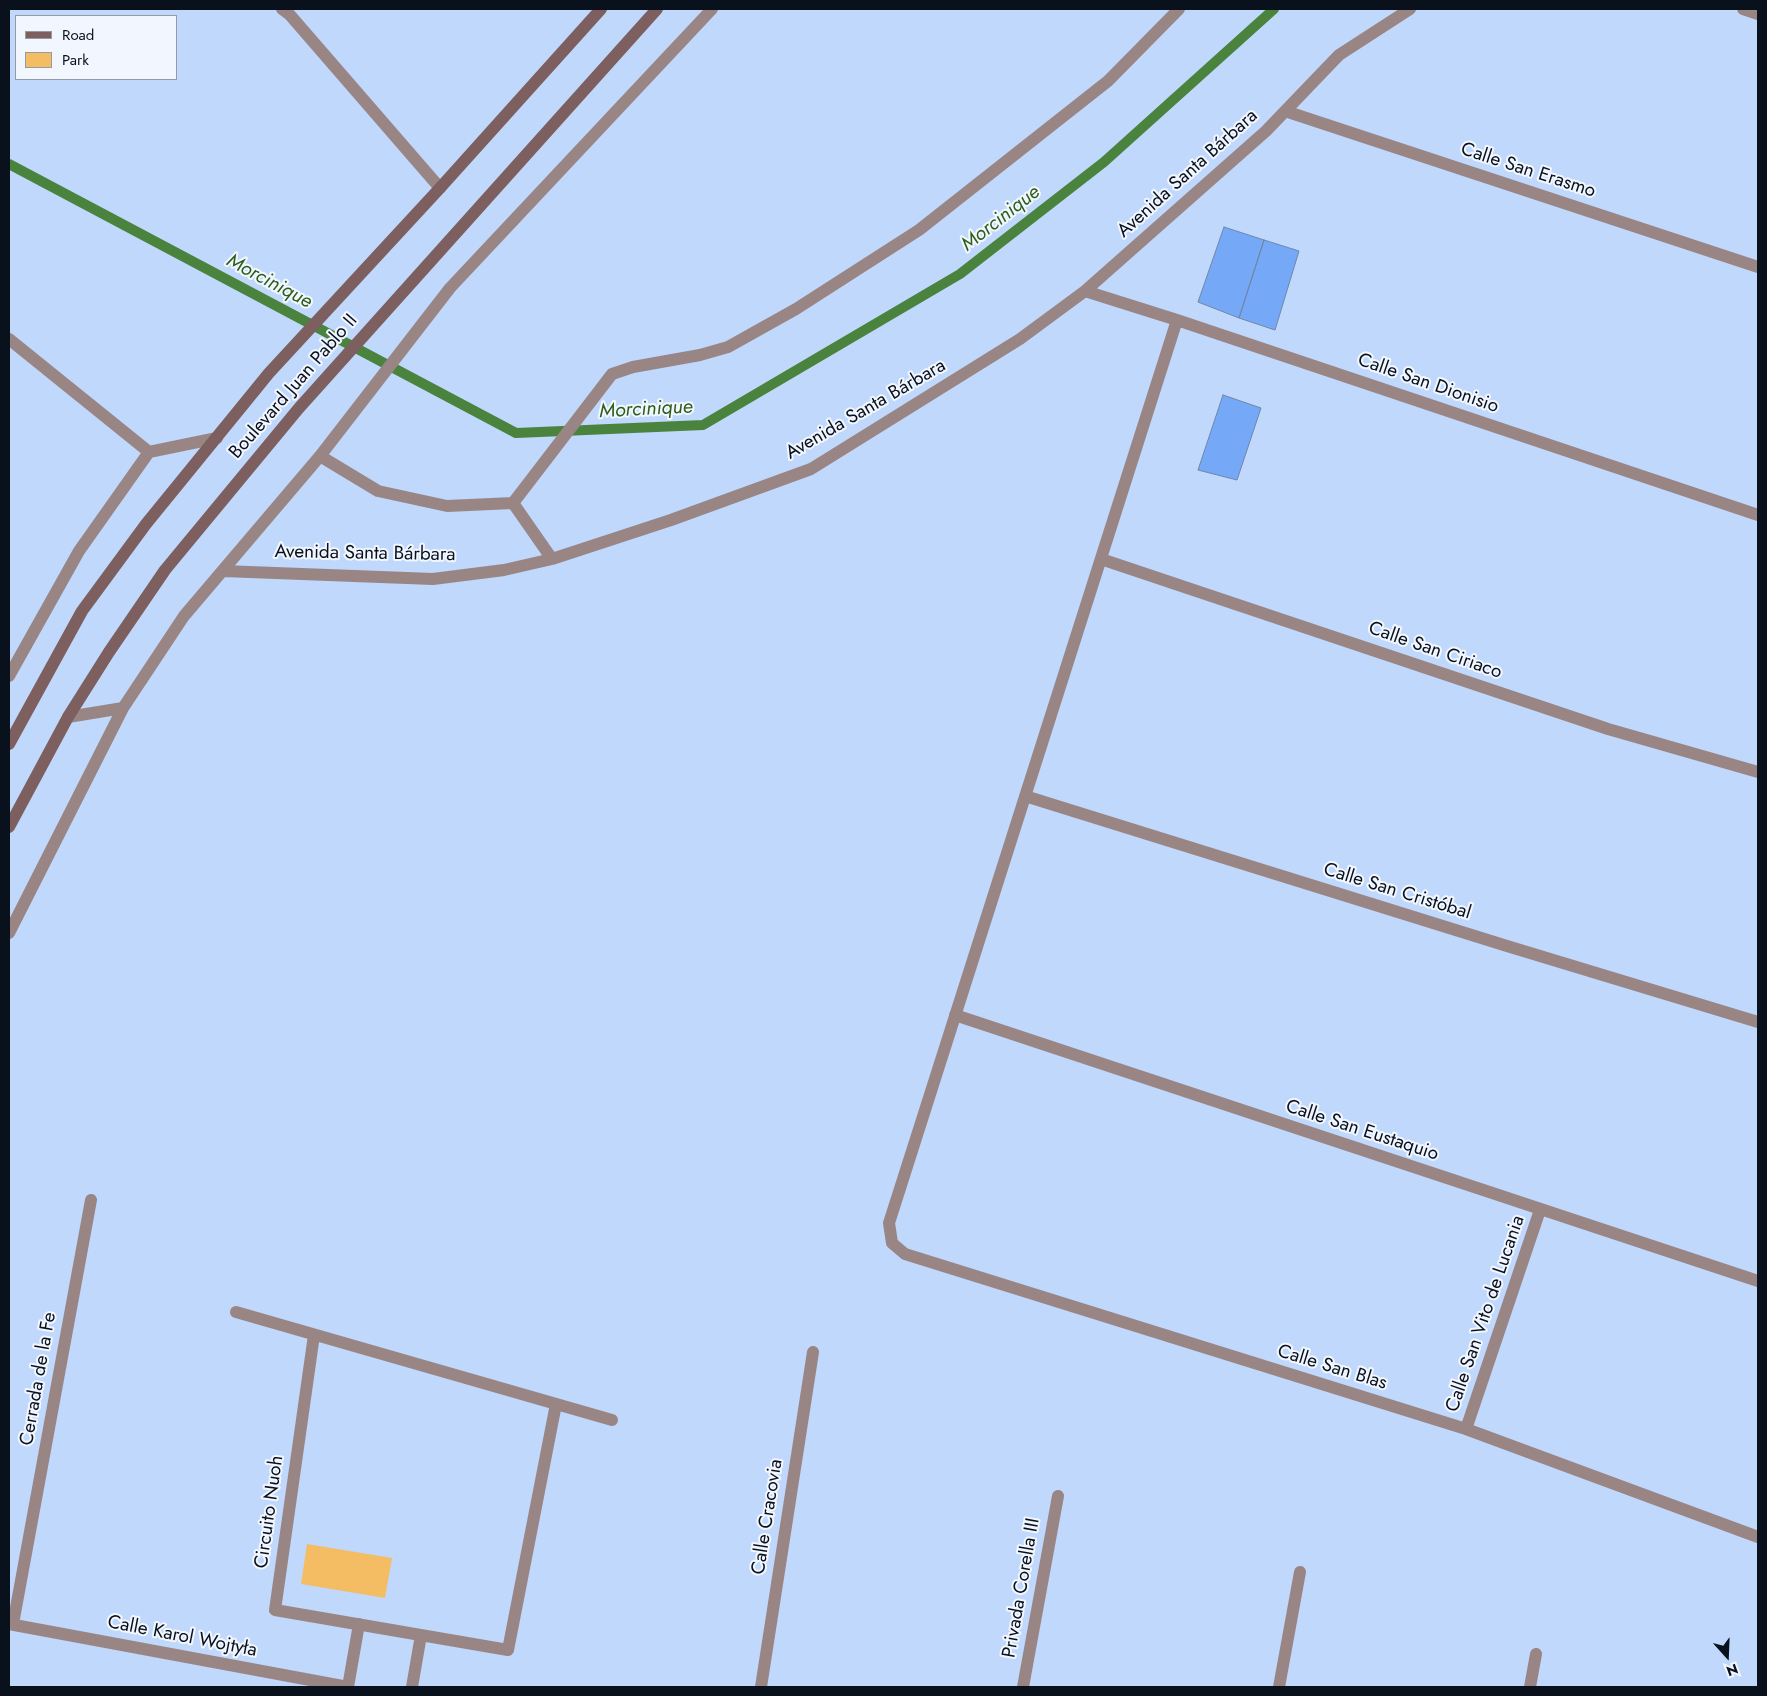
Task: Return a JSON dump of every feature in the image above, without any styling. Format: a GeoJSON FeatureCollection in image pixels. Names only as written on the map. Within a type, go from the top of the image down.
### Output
{"type":"FeatureCollection","features":[{"type":"Feature","properties":{"kind":"main road","name":"Boulevard Juan Pablo II"},"geometry":{"type":"LineString","coordinates":[[9,744],[82,611],[146,524],[269,373],[440,188],[601,9]]}},
{"type":"Feature","properties":{"kind":"main road","name":"Boulevard Juan Pablo II"},"geometry":{"type":"LineString","coordinates":[[9,827],[68,718],[109,652],[164,570],[299,408],[657,9]]}},
{"type":"Feature","properties":{"kind":"street"},"geometry":{"type":"LineString","coordinates":[[282,9],[290,15],[440,188]]}},
{"type":"Feature","properties":{"kind":"street"},"geometry":{"type":"LineString","coordinates":[[9,933],[123,708],[184,616],[320,456],[450,288],[712,9]]}},
{"type":"Feature","properties":{"kind":"street"},"geometry":{"type":"LineString","coordinates":[[514,503],[612,374],[634,367],[700,355],[728,347],[796,308],[902,240],[926,224],[1108,81],[1179,9]]}},
{"type":"Feature","properties":{"kind":"street","name":"Avenida Santa Bárbara"},"geometry":{"type":"LineString","coordinates":[[223,571],[433,578],[504,570],[552,559],[672,520],[811,469],[1020,339],[1085,291],[1266,131],[1339,55],[1410,9]]}},
{"type":"Feature","properties":{"kind":"street"},"geometry":{"type":"LineString","coordinates":[[1743,9],[1758,14]]}},
{"type":"Feature","properties":{"kind":"street","name":"Calle San Erasmo"},"geometry":{"type":"LineString","coordinates":[[1285,111],[1758,267]]}},
{"type":"Feature","properties":{"kind":"street","name":"Calle San Dionisio"},"geometry":{"type":"LineString","coordinates":[[1085,291],[1177,320],[1758,515]]}},
{"type":"Feature","properties":{"kind":"street"},"geometry":{"type":"LineString","coordinates":[[955,1015],[1177,320]]}},
{"type":"Feature","properties":{"kind":"street"},"geometry":{"type":"LineString","coordinates":[[9,339],[148,452]]}},
{"type":"Feature","properties":{"kind":"street"},"geometry":{"type":"LineString","coordinates":[[9,676],[79,551],[148,452],[217,438]]}},
{"type":"Feature","properties":{"kind":"street"},"geometry":{"type":"LineString","coordinates":[[320,456],[378,492],[447,506],[514,503]]}},
{"type":"Feature","properties":{"kind":"street"},"geometry":{"type":"LineString","coordinates":[[514,503],[552,559]]}},
{"type":"Feature","properties":{"kind":"street","name":"Calle San Ciriaco"},"geometry":{"type":"LineString","coordinates":[[1101,559],[1608,729],[1758,772]]}},
{"type":"Feature","properties":{"kind":"street"},"geometry":{"type":"LineString","coordinates":[[68,718],[123,708]]}},
{"type":"Feature","properties":{"kind":"street","name":"Calle San Cristóbal"},"geometry":{"type":"LineString","coordinates":[[1025,796],[1758,1022]]}},
{"type":"Feature","properties":{"kind":"street","name":"Calle San Eustaquio"},"geometry":{"type":"LineString","coordinates":[[955,1015],[1758,1281]]}},
{"type":"Feature","properties":{"kind":"street","name":"Calle San Blas"},"geometry":{"type":"LineString","coordinates":[[955,1015],[889,1223],[892,1243],[904,1254],[1466,1429],[1758,1537]]}},
{"type":"Feature","properties":{"kind":"street","name":"Cerrada de la Fe"},"geometry":{"type":"LineString","coordinates":[[11,1624],[91,1200]]}},
{"type":"Feature","properties":{"kind":"street","name":"Calle San Vito de Lucania"},"geometry":{"type":"LineString","coordinates":[[1466,1429],[1540,1210]]}},
{"type":"Feature","properties":{"kind":"street"},"geometry":{"type":"LineString","coordinates":[[236,1312],[612,1420]]}},
{"type":"Feature","properties":{"kind":"street","name":"Circuito Nuoh"},"geometry":{"type":"LineString","coordinates":[[314,1335],[276,1610],[508,1650],[556,1404]]}},
{"type":"Feature","properties":{"kind":"street","name":"Calle Cracovia"},"geometry":{"type":"LineString","coordinates":[[761,1687],[813,1352]]}},
{"type":"Feature","properties":{"kind":"street","name":"Privada Corella III"},"geometry":{"type":"LineString","coordinates":[[1023,1687],[1058,1496]]}},
{"type":"Feature","properties":{"kind":"street"},"geometry":{"type":"LineString","coordinates":[[1279,1687],[1300,1572]]}},
{"type":"Feature","properties":{"kind":"street","name":"Calle Karol Wojtyła"},"geometry":{"type":"LineString","coordinates":[[11,1624],[348,1687]]}},
{"type":"Feature","properties":{"kind":"street"},"geometry":{"type":"LineString","coordinates":[[348,1687],[359,1624]]}},
{"type":"Feature","properties":{"kind":"street"},"geometry":{"type":"LineString","coordinates":[[412,1687],[421,1635]]}},
{"type":"Feature","properties":{"kind":"street"},"geometry":{"type":"LineString","coordinates":[[1530,1687],[1536,1654]]}},
{"type":"Feature","properties":{"kind":"green space"},"geometry":{"type":"Polygon","coordinates":[[[307,1544],[392,1558],[385,1598],[301,1584],[307,1544]]]}},
{"type":"Feature","properties":{"kind":"building"},"geometry":{"type":"Polygon","coordinates":[[[1224,227],[1264,240],[1239,318],[1198,302],[1224,227]]]}},
{"type":"Feature","properties":{"kind":"building"},"geometry":{"type":"Polygon","coordinates":[[[1264,240],[1299,251],[1275,330],[1239,318],[1264,240]]]}},
{"type":"Feature","properties":{"kind":"building"},"geometry":{"type":"Polygon","coordinates":[[[1223,395],[1261,408],[1237,480],[1198,470],[1223,395]]]}},
{"type":"Feature","properties":{"kind":"waterway","name":"Morcinique"},"geometry":{"type":"LineString","coordinates":[[9,164],[516,433],[703,425],[960,274],[1104,162],[1274,9]]}}]}
